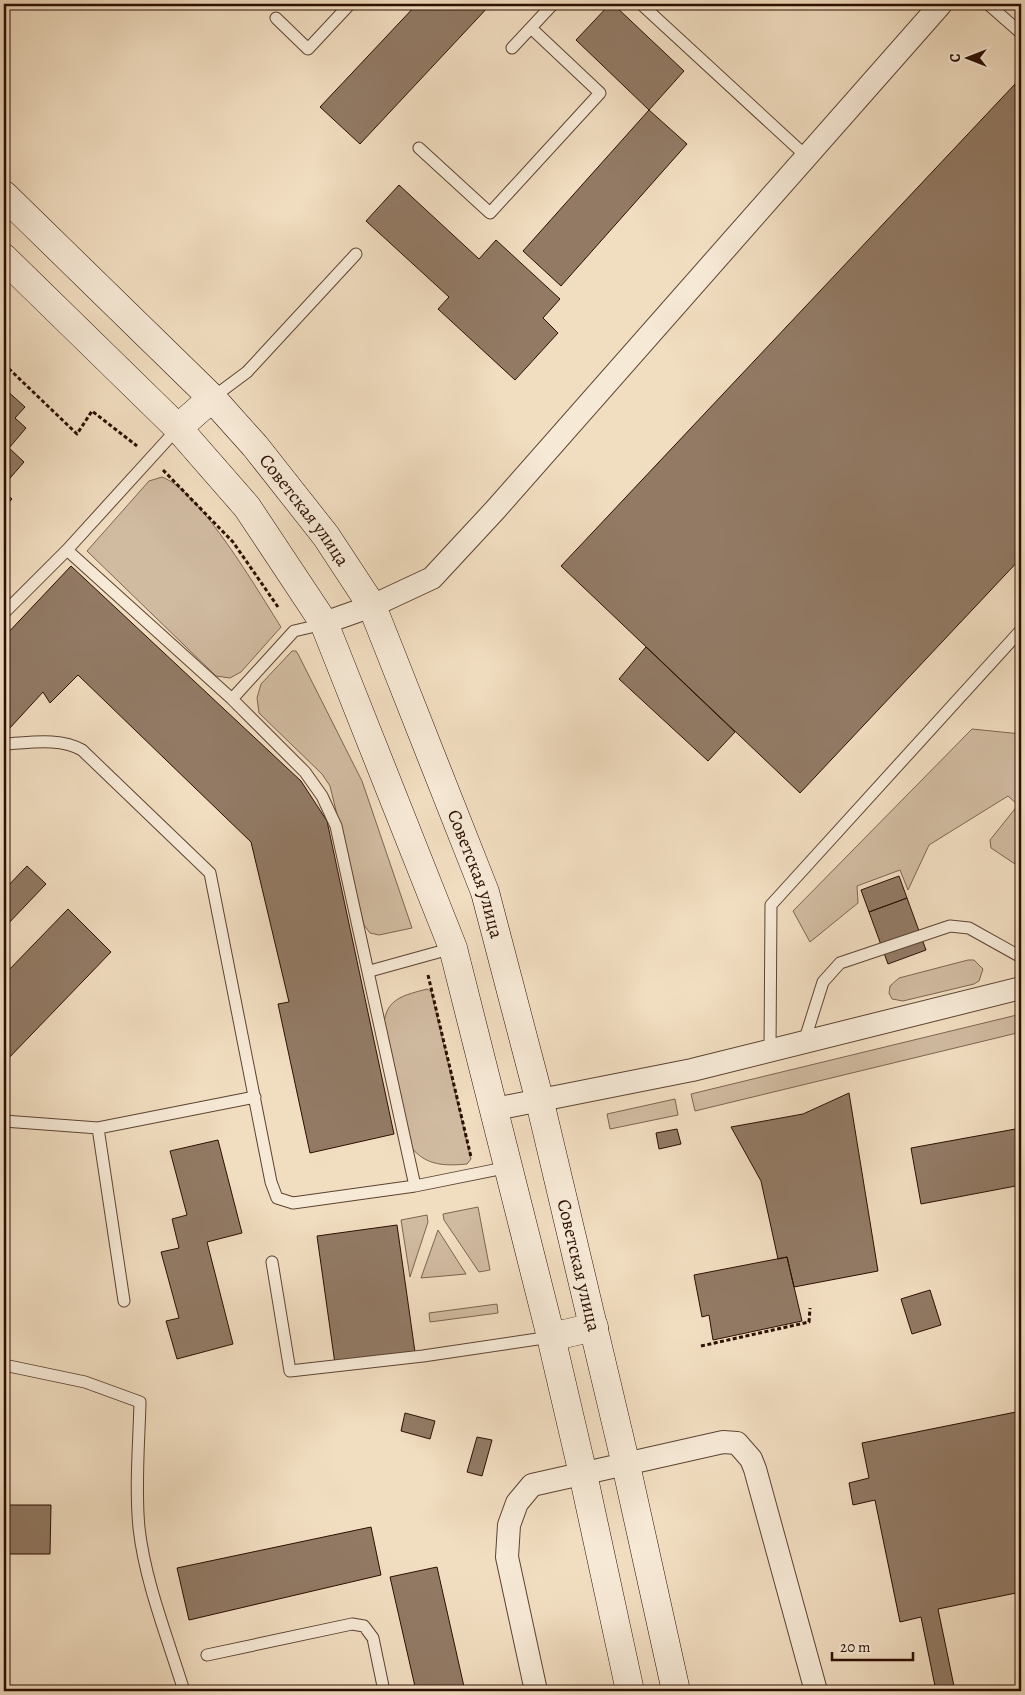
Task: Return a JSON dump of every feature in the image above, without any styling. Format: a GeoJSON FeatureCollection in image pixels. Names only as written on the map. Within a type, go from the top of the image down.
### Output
{"type":"FeatureCollection","features":[{"type":"Feature","properties":{"kind":"main road","name":"Советская улица"},"geometry":{"type":"LineString","coordinates":[[4,195],[212,398],[254,446],[326,536],[372,606],[484,892],[539,1098],[626,1465],[676,1691]]}},
{"type":"Feature","properties":{"kind":"main road"},"geometry":{"type":"LineString","coordinates":[[4,258],[178,428],[247,507],[324,624],[453,948],[551,1337],[630,1691]]}},
{"type":"Feature","properties":{"kind":"main road"},"geometry":{"type":"LineString","coordinates":[[178,428],[212,398]]}},
{"type":"Feature","properties":{"kind":"main road"},"geometry":{"type":"LineString","coordinates":[[551,1337],[594,1327]]}},
{"type":"Feature","properties":{"kind":"street"},"geometry":{"type":"LineString","coordinates":[[324,624],[372,606],[432,578],[496,509],[941,4]]}},
{"type":"Feature","properties":{"kind":"street"},"geometry":{"type":"LineString","coordinates":[[495,1109],[539,1098],[692,1070],[1021,988]]}},
{"type":"Feature","properties":{"kind":"street"},"geometry":{"type":"LineString","coordinates":[[536,1691],[507,1557],[508,1525],[517,1503],[532,1484],[626,1465],[723,1442],[737,1443],[744,1449],[755,1468],[816,1691]]}},
{"type":"Feature","properties":{"kind":"lane"},"geometry":{"type":"LineString","coordinates":[[276,18],[308,49],[350,4]]}},
{"type":"Feature","properties":{"kind":"lane"},"geometry":{"type":"LineString","coordinates":[[512,48],[553,4]]}},
{"type":"Feature","properties":{"kind":"lane"},"geometry":{"type":"LineString","coordinates":[[641,4],[806,156]]}},
{"type":"Feature","properties":{"kind":"lane"},"geometry":{"type":"LineString","coordinates":[[988,4],[1021,33]]}},
{"type":"Feature","properties":{"kind":"lane"},"geometry":{"type":"LineString","coordinates":[[419,148],[490,213],[600,93],[531,28]]}},
{"type":"Feature","properties":{"kind":"lane"},"geometry":{"type":"LineString","coordinates":[[212,398],[247,372],[356,254]]}},
{"type":"Feature","properties":{"kind":"lane"},"geometry":{"type":"LineString","coordinates":[[4,613],[67,550],[178,428]]}},
{"type":"Feature","properties":{"kind":"lane"},"geometry":{"type":"LineString","coordinates":[[67,550],[232,699],[305,772],[322,796],[336,826],[370,971],[415,1186]]}},
{"type":"Feature","properties":{"kind":"lane"},"geometry":{"type":"LineString","coordinates":[[232,699],[294,631],[324,624]]}},
{"type":"Feature","properties":{"kind":"lane"},"geometry":{"type":"LineString","coordinates":[[770,1051],[771,905],[1021,630]]}},
{"type":"Feature","properties":{"kind":"lane"},"geometry":{"type":"LineString","coordinates":[[4,744],[58,742],[72,745],[82,750],[210,874],[271,1182],[277,1198],[293,1203],[415,1186],[508,1167]]}},
{"type":"Feature","properties":{"kind":"lane"},"geometry":{"type":"LineString","coordinates":[[804,1042],[823,982],[840,963],[950,926],[969,928],[1021,957]]}},
{"type":"Feature","properties":{"kind":"lane"},"geometry":{"type":"LineString","coordinates":[[370,971],[453,948]]}},
{"type":"Feature","properties":{"kind":"lane"},"geometry":{"type":"LineString","coordinates":[[4,1121],[98,1128],[255,1097]]}},
{"type":"Feature","properties":{"kind":"lane"},"geometry":{"type":"LineString","coordinates":[[98,1128],[124,1301]]}},
{"type":"Feature","properties":{"kind":"lane"},"geometry":{"type":"LineString","coordinates":[[272,1262],[290,1371],[423,1356],[551,1337]]}},
{"type":"Feature","properties":{"kind":"lane"},"geometry":{"type":"LineString","coordinates":[[4,1365],[85,1382],[140,1402],[138,1508],[144,1556],[184,1691]]}},
{"type":"Feature","properties":{"kind":"lane"},"geometry":{"type":"LineString","coordinates":[[206,1655],[352,1624],[364,1626],[373,1638],[384,1691]]}},
{"type":"Feature","properties":{"kind":"path"},"geometry":{"type":"LineString","coordinates":[[4,364],[77,434],[92,411],[151,458],[233,542],[294,631]]}},
{"type":"Feature","properties":{"kind":"path"},"geometry":{"type":"LineString","coordinates":[[424,956],[475,1174]]}},
{"type":"Feature","properties":{"kind":"path"},"geometry":{"type":"LineString","coordinates":[[701,1346],[809,1322],[810,1308]]}},
{"type":"Feature","properties":{"kind":"shaded area"},"geometry":{"type":"Polygon","coordinates":[[[162,477],[177,486],[210,521],[243,567],[281,627],[241,672],[230,678],[216,676],[87,551],[149,481],[162,477]]]}},
{"type":"Feature","properties":{"kind":"shaded area"},"geometry":{"type":"Polygon","coordinates":[[[292,651],[296,651],[298,654],[362,781],[412,928],[379,935],[370,933],[364,925],[330,786],[322,774],[259,713],[257,698],[261,684],[292,651]]]}},
{"type":"Feature","properties":{"kind":"shaded area"},"geometry":{"type":"Polygon","coordinates":[[[972,729],[1021,734],[1021,868],[991,848],[990,840],[1018,805],[1008,796],[929,845],[908,890],[900,870],[857,886],[858,903],[810,942],[793,911],[972,729]]]}},
{"type":"Feature","properties":{"kind":"shaded area"},"geometry":{"type":"Polygon","coordinates":[[[974,960],[983,969],[979,981],[974,984],[903,1001],[892,999],[889,993],[890,986],[899,978],[974,960]]]}},
{"type":"Feature","properties":{"kind":"shaded area"},"geometry":{"type":"Polygon","coordinates":[[[427,989],[431,991],[471,1159],[467,1164],[444,1165],[436,1163],[423,1158],[411,1147],[384,1024],[388,1008],[393,1003],[411,993],[427,989]]]}},
{"type":"Feature","properties":{"kind":"shaded area"},"geometry":{"type":"Polygon","coordinates":[[[1021,1014],[1021,1032],[695,1111],[691,1094],[1021,1014]]]}},
{"type":"Feature","properties":{"kind":"shaded area"},"geometry":{"type":"Polygon","coordinates":[[[675,1099],[678,1115],[610,1129],[607,1114],[675,1099]]]}},
{"type":"Feature","properties":{"kind":"shaded area"},"geometry":{"type":"Polygon","coordinates":[[[478,1207],[490,1270],[479,1272],[444,1220],[443,1214],[478,1207]]]}},
{"type":"Feature","properties":{"kind":"shaded area"},"geometry":{"type":"Polygon","coordinates":[[[427,1215],[428,1222],[410,1277],[401,1220],[427,1215]]]}},
{"type":"Feature","properties":{"kind":"shaded area"},"geometry":{"type":"Polygon","coordinates":[[[438,1230],[466,1274],[421,1278],[438,1230]]]}},
{"type":"Feature","properties":{"kind":"shaded area"},"geometry":{"type":"Polygon","coordinates":[[[497,1304],[498,1313],[430,1322],[429,1313],[497,1304]]]}},
{"type":"Feature","properties":{"kind":"building"},"geometry":{"type":"Polygon","coordinates":[[[417,4],[490,5],[360,144],[320,107],[417,4]]]}},
{"type":"Feature","properties":{"kind":"building"},"geometry":{"type":"Polygon","coordinates":[[[610,4],[613,4],[684,71],[649,110],[576,40],[610,4]]]}},
{"type":"Feature","properties":{"kind":"building"},"geometry":{"type":"Polygon","coordinates":[[[1016,83],[1021,88],[1021,558],[800,793],[561,566],[1016,83]]]}},
{"type":"Feature","properties":{"kind":"building"},"geometry":{"type":"Polygon","coordinates":[[[649,110],[687,144],[561,286],[523,251],[649,110]]]}},
{"type":"Feature","properties":{"kind":"building"},"geometry":{"type":"Polygon","coordinates":[[[399,185],[479,259],[496,240],[560,299],[543,318],[558,333],[515,380],[438,309],[449,297],[366,221],[399,185]]]}},
{"type":"Feature","properties":{"kind":"building"},"geometry":{"type":"Polygon","coordinates":[[[4,388],[25,407],[15,418],[26,428],[9,448],[24,462],[4,485],[4,388]]]}},
{"type":"Feature","properties":{"kind":"building"},"geometry":{"type":"Polygon","coordinates":[[[4,491],[12,499],[4,508],[4,491]]]}},
{"type":"Feature","properties":{"kind":"building"},"geometry":{"type":"Polygon","coordinates":[[[71,566],[301,781],[327,821],[394,1134],[310,1153],[278,1004],[289,1002],[251,842],[78,675],[50,703],[43,692],[9,729],[4,725],[4,637],[71,566]]]}},
{"type":"Feature","properties":{"kind":"building"},"geometry":{"type":"Polygon","coordinates":[[[646,647],[735,732],[708,761],[619,679],[646,647]]]}},
{"type":"Feature","properties":{"kind":"building"},"geometry":{"type":"Polygon","coordinates":[[[27,866],[46,884],[4,928],[4,890],[27,866]]]}},
{"type":"Feature","properties":{"kind":"building"},"geometry":{"type":"Polygon","coordinates":[[[899,876],[907,898],[869,912],[861,890],[899,876]]]}},
{"type":"Feature","properties":{"kind":"building"},"geometry":{"type":"Polygon","coordinates":[[[907,898],[926,950],[888,964],[869,912],[907,898]]]}},
{"type":"Feature","properties":{"kind":"building"},"geometry":{"type":"Polygon","coordinates":[[[68,909],[111,952],[4,1063],[4,975],[68,909]]]}},
{"type":"Feature","properties":{"kind":"building"},"geometry":{"type":"Polygon","coordinates":[[[849,1093],[878,1271],[794,1287],[787,1257],[778,1259],[761,1181],[731,1127],[803,1114],[849,1093]]]}},
{"type":"Feature","properties":{"kind":"building"},"geometry":{"type":"Polygon","coordinates":[[[1021,1128],[1021,1185],[921,1204],[911,1148],[1021,1128]]]}},
{"type":"Feature","properties":{"kind":"building"},"geometry":{"type":"Polygon","coordinates":[[[677,1129],[681,1144],[659,1149],[656,1133],[677,1129]]]}},
{"type":"Feature","properties":{"kind":"building"},"geometry":{"type":"Polygon","coordinates":[[[218,1140],[242,1233],[207,1242],[233,1344],[177,1359],[166,1321],[179,1318],[161,1252],[179,1248],[172,1219],[187,1215],[170,1151],[218,1140]]]}},
{"type":"Feature","properties":{"kind":"building"},"geometry":{"type":"Polygon","coordinates":[[[397,1225],[415,1352],[335,1364],[317,1236],[397,1225]]]}},
{"type":"Feature","properties":{"kind":"building"},"geometry":{"type":"Polygon","coordinates":[[[787,1257],[802,1321],[713,1340],[709,1315],[702,1317],[694,1275],[787,1257]]]}},
{"type":"Feature","properties":{"kind":"building"},"geometry":{"type":"Polygon","coordinates":[[[1021,1276],[1021,1303],[1016,1277],[1021,1276]]]}},
{"type":"Feature","properties":{"kind":"building"},"geometry":{"type":"Polygon","coordinates":[[[930,1290],[941,1325],[912,1334],[901,1299],[930,1290]]]}},
{"type":"Feature","properties":{"kind":"building"},"geometry":{"type":"Polygon","coordinates":[[[1021,1411],[1021,1592],[938,1609],[955,1691],[936,1691],[921,1617],[900,1622],[875,1500],[853,1505],[849,1483],[869,1478],[862,1443],[1021,1411]]]}},
{"type":"Feature","properties":{"kind":"building"},"geometry":{"type":"Polygon","coordinates":[[[405,1413],[435,1421],[430,1439],[401,1431],[405,1413]]]}},
{"type":"Feature","properties":{"kind":"building"},"geometry":{"type":"Polygon","coordinates":[[[477,1437],[492,1440],[482,1476],[467,1472],[477,1437]]]}},
{"type":"Feature","properties":{"kind":"building"},"geometry":{"type":"Polygon","coordinates":[[[4,1505],[51,1505],[50,1554],[4,1554],[4,1505]]]}},
{"type":"Feature","properties":{"kind":"building"},"geometry":{"type":"Polygon","coordinates":[[[371,1527],[381,1575],[189,1620],[177,1568],[371,1527]]]}},
{"type":"Feature","properties":{"kind":"building"},"geometry":{"type":"Polygon","coordinates":[[[437,1567],[465,1691],[416,1691],[390,1577],[437,1567]]]}}]}
